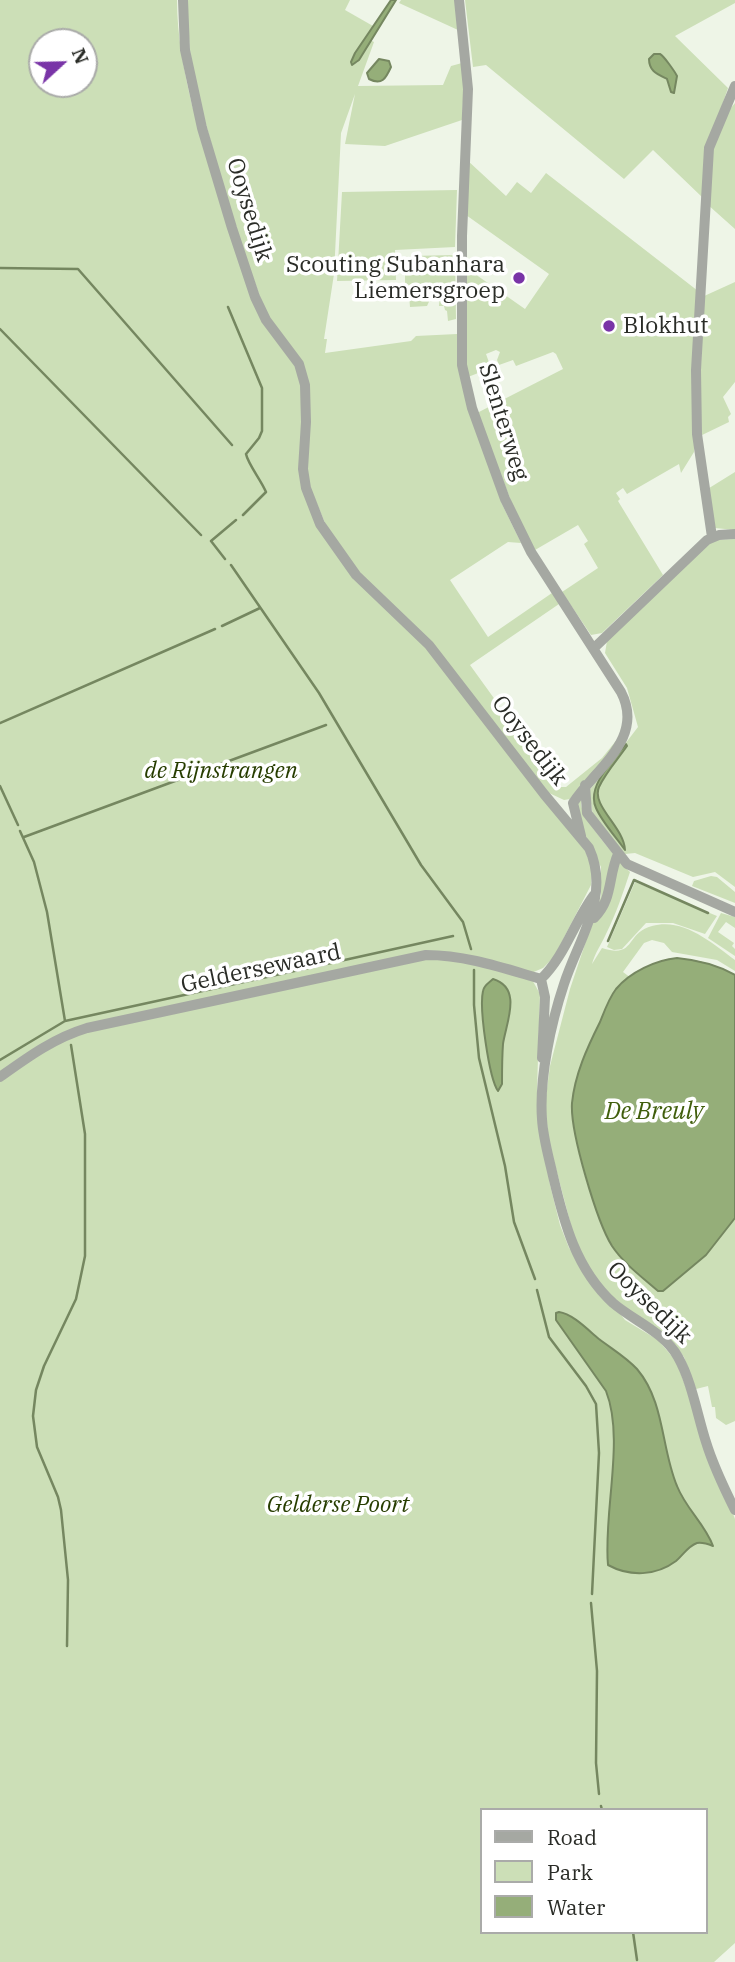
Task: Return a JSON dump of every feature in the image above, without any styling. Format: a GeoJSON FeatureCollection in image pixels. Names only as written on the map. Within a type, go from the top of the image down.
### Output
{"type":"FeatureCollection","features":[{"type":"Feature","properties":{"kind":"street","name":"Ooysedijk"},"geometry":{"type":"LineString","coordinates":[[183,0],[185,50],[191,82],[232,228],[255,297],[267,320],[299,364],[306,415],[303,469],[306,488],[320,524],[356,575],[429,645],[589,848],[597,869],[597,892],[589,922],[563,987],[544,1075],[542,1120],[561,1213],[575,1251],[591,1278],[613,1303],[657,1333],[676,1354],[684,1370],[706,1444],[735,1510]]}},
{"type":"Feature","properties":{"kind":"street","name":"Slenterweg"},"geometry":{"type":"LineString","coordinates":[[460,0],[468,89],[461,251],[462,365],[472,408],[505,499],[531,552],[626,701],[629,719],[623,740],[585,784],[573,803]]}},
{"type":"Feature","properties":{"kind":"street"},"geometry":{"type":"LineString","coordinates":[[712,537],[697,434],[696,370],[709,148],[735,86]]}},
{"type":"Feature","properties":{"kind":"street"},"geometry":{"type":"LineString","coordinates":[[594,648],[712,537],[735,534]]}},
{"type":"Feature","properties":{"kind":"street"},"geometry":{"type":"LineString","coordinates":[[585,784],[587,813],[618,854],[636,868],[735,912]]}},
{"type":"Feature","properties":{"kind":"street"},"geometry":{"type":"LineString","coordinates":[[544,794],[573,803],[581,839]]}},
{"type":"Feature","properties":{"kind":"street"},"geometry":{"type":"LineString","coordinates":[[589,922],[598,914],[607,897],[613,864],[618,854]]}},
{"type":"Feature","properties":{"kind":"street"},"geometry":{"type":"LineString","coordinates":[[544,1075],[541,1062],[545,997],[541,979],[554,966],[586,906],[597,892]]}},
{"type":"Feature","properties":{"kind":"street","name":"Geldersewaard"},"geometry":{"type":"LineString","coordinates":[[0,1077],[46,1044],[66,1034],[426,955],[470,959],[541,979]]}},
{"type":"Feature","properties":{"kind":"green space","name":"Gelderse Poort"},"geometry":{"type":"Polygon","coordinates":[[[0,0],[177,0],[178,27],[192,105],[251,299],[293,359],[302,385],[300,475],[340,559],[430,649],[584,848],[592,868],[591,885],[554,957],[543,968],[529,974],[540,994],[537,1090],[550,1185],[569,1248],[625,1320],[658,1340],[676,1361],[735,1519],[735,1943],[714,1962],[0,1962],[0,0]]]}},
{"type":"Feature","properties":{"kind":"green space"},"geometry":{"type":"Polygon","coordinates":[[[186,0],[350,0],[345,10],[373,26],[351,62],[357,63],[370,40],[374,42],[358,86],[443,85],[451,66],[462,63],[462,120],[385,146],[345,144],[355,94],[341,133],[334,274],[324,339],[327,339],[325,353],[411,341],[416,336],[457,334],[459,372],[502,504],[521,543],[508,542],[450,580],[488,637],[552,593],[559,604],[470,665],[553,780],[561,787],[566,787],[602,758],[619,737],[626,709],[620,740],[570,799],[564,800],[547,792],[468,691],[365,581],[328,530],[307,480],[306,382],[266,314],[232,218],[192,74],[186,0]]]}},
{"type":"Feature","properties":{"kind":"green space"},"geometry":{"type":"Polygon","coordinates":[[[401,0],[455,0],[458,30],[399,3],[401,0]]]}},
{"type":"Feature","properties":{"kind":"green space"},"geometry":{"type":"Polygon","coordinates":[[[465,0],[735,0],[735,3],[675,36],[728,88],[707,149],[702,197],[653,150],[624,179],[486,65],[473,67],[465,0]]]}},
{"type":"Feature","properties":{"kind":"green space"},"geometry":{"type":"Polygon","coordinates":[[[735,103],[735,229],[707,204],[711,157],[721,120],[735,103]]]}},
{"type":"Feature","properties":{"kind":"green space"},"geometry":{"type":"Polygon","coordinates":[[[467,160],[506,196],[517,182],[531,193],[546,173],[698,291],[694,452],[681,473],[679,464],[627,494],[623,488],[616,493],[620,499],[618,501],[663,575],[602,633],[591,635],[562,592],[598,568],[584,544],[588,541],[578,525],[535,550],[518,519],[477,413],[563,369],[553,352],[516,366],[513,360],[499,365],[497,360],[500,352],[496,350],[486,354],[491,368],[468,377],[465,352],[465,267],[525,309],[549,274],[466,215],[467,160]]]}},
{"type":"Feature","properties":{"kind":"green space"},"geometry":{"type":"Polygon","coordinates":[[[457,190],[455,247],[395,250],[396,280],[337,281],[342,192],[457,190]]]}},
{"type":"Feature","properties":{"kind":"green space"},"geometry":{"type":"Polygon","coordinates":[[[455,255],[456,319],[448,321],[444,306],[439,306],[440,294],[433,293],[427,306],[410,307],[409,295],[405,296],[405,262],[410,256],[455,255]]]}},
{"type":"Feature","properties":{"kind":"green space"},"geometry":{"type":"Polygon","coordinates":[[[735,282],[735,382],[723,397],[731,414],[728,417],[729,422],[700,436],[702,297],[735,282]]]}},
{"type":"Feature","properties":{"kind":"green space"},"geometry":{"type":"Polygon","coordinates":[[[735,472],[735,530],[715,528],[706,490],[735,472]]]}},
{"type":"Feature","properties":{"kind":"green space"},"geometry":{"type":"Polygon","coordinates":[[[735,539],[735,887],[715,872],[693,877],[635,853],[625,854],[593,816],[589,791],[638,727],[627,688],[605,653],[607,641],[706,545],[715,540],[735,539]]]}},
{"type":"Feature","properties":{"kind":"green space"},"geometry":{"type":"Polygon","coordinates":[[[583,793],[581,804],[587,819],[630,872],[613,919],[592,964],[602,948],[626,948],[643,929],[664,924],[686,928],[696,933],[735,960],[735,971],[717,960],[672,952],[664,943],[652,940],[644,943],[623,972],[631,978],[610,1002],[584,1056],[572,1102],[575,1134],[600,1221],[615,1250],[635,1272],[658,1291],[706,1255],[735,1218],[735,1421],[726,1425],[716,1418],[708,1386],[696,1389],[684,1357],[673,1342],[601,1286],[577,1248],[549,1142],[545,1103],[550,1066],[570,989],[601,896],[601,867],[584,833],[577,804],[583,793]]]}},
{"type":"Feature","properties":{"kind":"green space"},"geometry":{"type":"Polygon","coordinates":[[[717,877],[735,892],[735,903],[692,886],[694,881],[717,877]]]}},
{"type":"Feature","properties":{"kind":"green space"},"geometry":{"type":"Polygon","coordinates":[[[635,882],[717,916],[705,934],[673,923],[646,923],[622,949],[614,950],[607,947],[635,882]]]}},
{"type":"Feature","properties":{"kind":"green space"},"geometry":{"type":"Polygon","coordinates":[[[721,913],[735,917],[735,928],[726,922],[718,932],[734,943],[732,946],[735,956],[708,938],[721,913]]]}},
{"type":"Feature","properties":{"kind":"water"},"geometry":{"type":"Polygon","coordinates":[[[391,0],[396,0],[359,60],[352,65],[355,53],[391,0]]]}},
{"type":"Feature","properties":{"kind":"water"},"geometry":{"type":"Polygon","coordinates":[[[654,54],[662,55],[677,76],[674,93],[671,92],[667,79],[657,74],[650,66],[649,59],[654,54]]]}},
{"type":"Feature","properties":{"kind":"water"},"geometry":{"type":"Polygon","coordinates":[[[379,59],[389,61],[391,67],[385,77],[377,82],[369,79],[367,73],[379,59]]]}},
{"type":"Feature","properties":{"kind":"water"},"geometry":{"type":"Polygon","coordinates":[[[626,744],[602,781],[598,794],[603,809],[623,841],[625,850],[602,819],[594,800],[598,782],[626,744]]]}},
{"type":"Feature","properties":{"kind":"water","name":"De Breuly"},"geometry":{"type":"Polygon","coordinates":[[[677,958],[707,963],[735,975],[735,1218],[706,1255],[663,1291],[658,1291],[622,1259],[606,1234],[580,1155],[572,1103],[582,1061],[616,989],[628,977],[644,968],[677,958]]]}},
{"type":"Feature","properties":{"kind":"water"},"geometry":{"type":"Polygon","coordinates":[[[493,979],[508,990],[510,998],[503,1044],[502,1084],[498,1091],[488,1058],[482,1012],[484,989],[493,979]]]}},
{"type":"Feature","properties":{"kind":"water"},"geometry":{"type":"Polygon","coordinates":[[[556,1313],[575,1319],[624,1357],[646,1382],[658,1411],[677,1486],[713,1546],[697,1543],[676,1561],[651,1572],[625,1572],[608,1565],[608,1523],[614,1453],[611,1410],[606,1391],[556,1320],[556,1313]]]}},
{"type":"Feature","properties":{"kind":"waterway"},"geometry":{"type":"LineString","coordinates":[[0,268],[78,269],[232,445]]}},
{"type":"Feature","properties":{"kind":"waterway"},"geometry":{"type":"LineString","coordinates":[[228,307],[262,388],[262,431],[246,454],[266,492],[243,515]]}},
{"type":"Feature","properties":{"kind":"waterway"},"geometry":{"type":"LineString","coordinates":[[0,329],[201,535]]}},
{"type":"Feature","properties":{"kind":"waterway"},"geometry":{"type":"LineString","coordinates":[[225,559],[211,541],[236,520]]}},
{"type":"Feature","properties":{"kind":"waterway"},"geometry":{"type":"LineString","coordinates":[[231,565],[319,693],[421,865],[463,922],[471,949]]}},
{"type":"Feature","properties":{"kind":"waterway"},"geometry":{"type":"LineString","coordinates":[[222,626],[260,608]]}},
{"type":"Feature","properties":{"kind":"waterway"},"geometry":{"type":"LineString","coordinates":[[0,723],[215,629]]}},
{"type":"Feature","properties":{"kind":"waterway"},"geometry":{"type":"LineString","coordinates":[[24,837],[326,725]]}},
{"type":"Feature","properties":{"kind":"waterway"},"geometry":{"type":"LineString","coordinates":[[0,786],[18,825]]}},
{"type":"Feature","properties":{"kind":"waterway"},"geometry":{"type":"LineString","coordinates":[[20,831],[34,862],[47,912],[65,1021],[331,963]]}},
{"type":"Feature","properties":{"kind":"waterway"},"geometry":{"type":"LineString","coordinates":[[608,941],[634,880],[708,913]]}},
{"type":"Feature","properties":{"kind":"waterway"},"geometry":{"type":"LineString","coordinates":[[340,961],[453,936]]}},
{"type":"Feature","properties":{"kind":"waterway"},"geometry":{"type":"LineString","coordinates":[[474,970],[479,1058],[505,1166],[514,1222],[535,1279]]}},
{"type":"Feature","properties":{"kind":"waterway"},"geometry":{"type":"LineString","coordinates":[[0,1060],[65,1021]]}},
{"type":"Feature","properties":{"kind":"waterway"},"geometry":{"type":"LineString","coordinates":[[67,1646],[68,1580],[61,1510],[37,1447],[33,1416],[36,1390],[44,1366],[76,1299],[85,1256],[85,1134],[71,1045]]}},
{"type":"Feature","properties":{"kind":"waterway"},"geometry":{"type":"LineString","coordinates":[[537,1290],[549,1337],[586,1386],[596,1404],[599,1453],[592,1594]]}},
{"type":"Feature","properties":{"kind":"waterway"},"geometry":{"type":"LineString","coordinates":[[591,1603],[597,1671],[596,1763],[599,1794]]}},
{"type":"Feature","properties":{"kind":"waterway"},"geometry":{"type":"LineString","coordinates":[[633,1934],[637,1960]]}},
{"type":"Feature","properties":{"kind":"place","name":"Scouting Subanhara Liemersgroep"},"geometry":{"type":"Point","coordinates":[519,278]}},
{"type":"Feature","properties":{"kind":"place","name":"Blokhut"},"geometry":{"type":"Point","coordinates":[609,326]}},
{"type":"Feature","properties":{"kind":"park label","name":"de Rijnstrangen"},"geometry":{"type":"Point","coordinates":[221,771]}}]}
